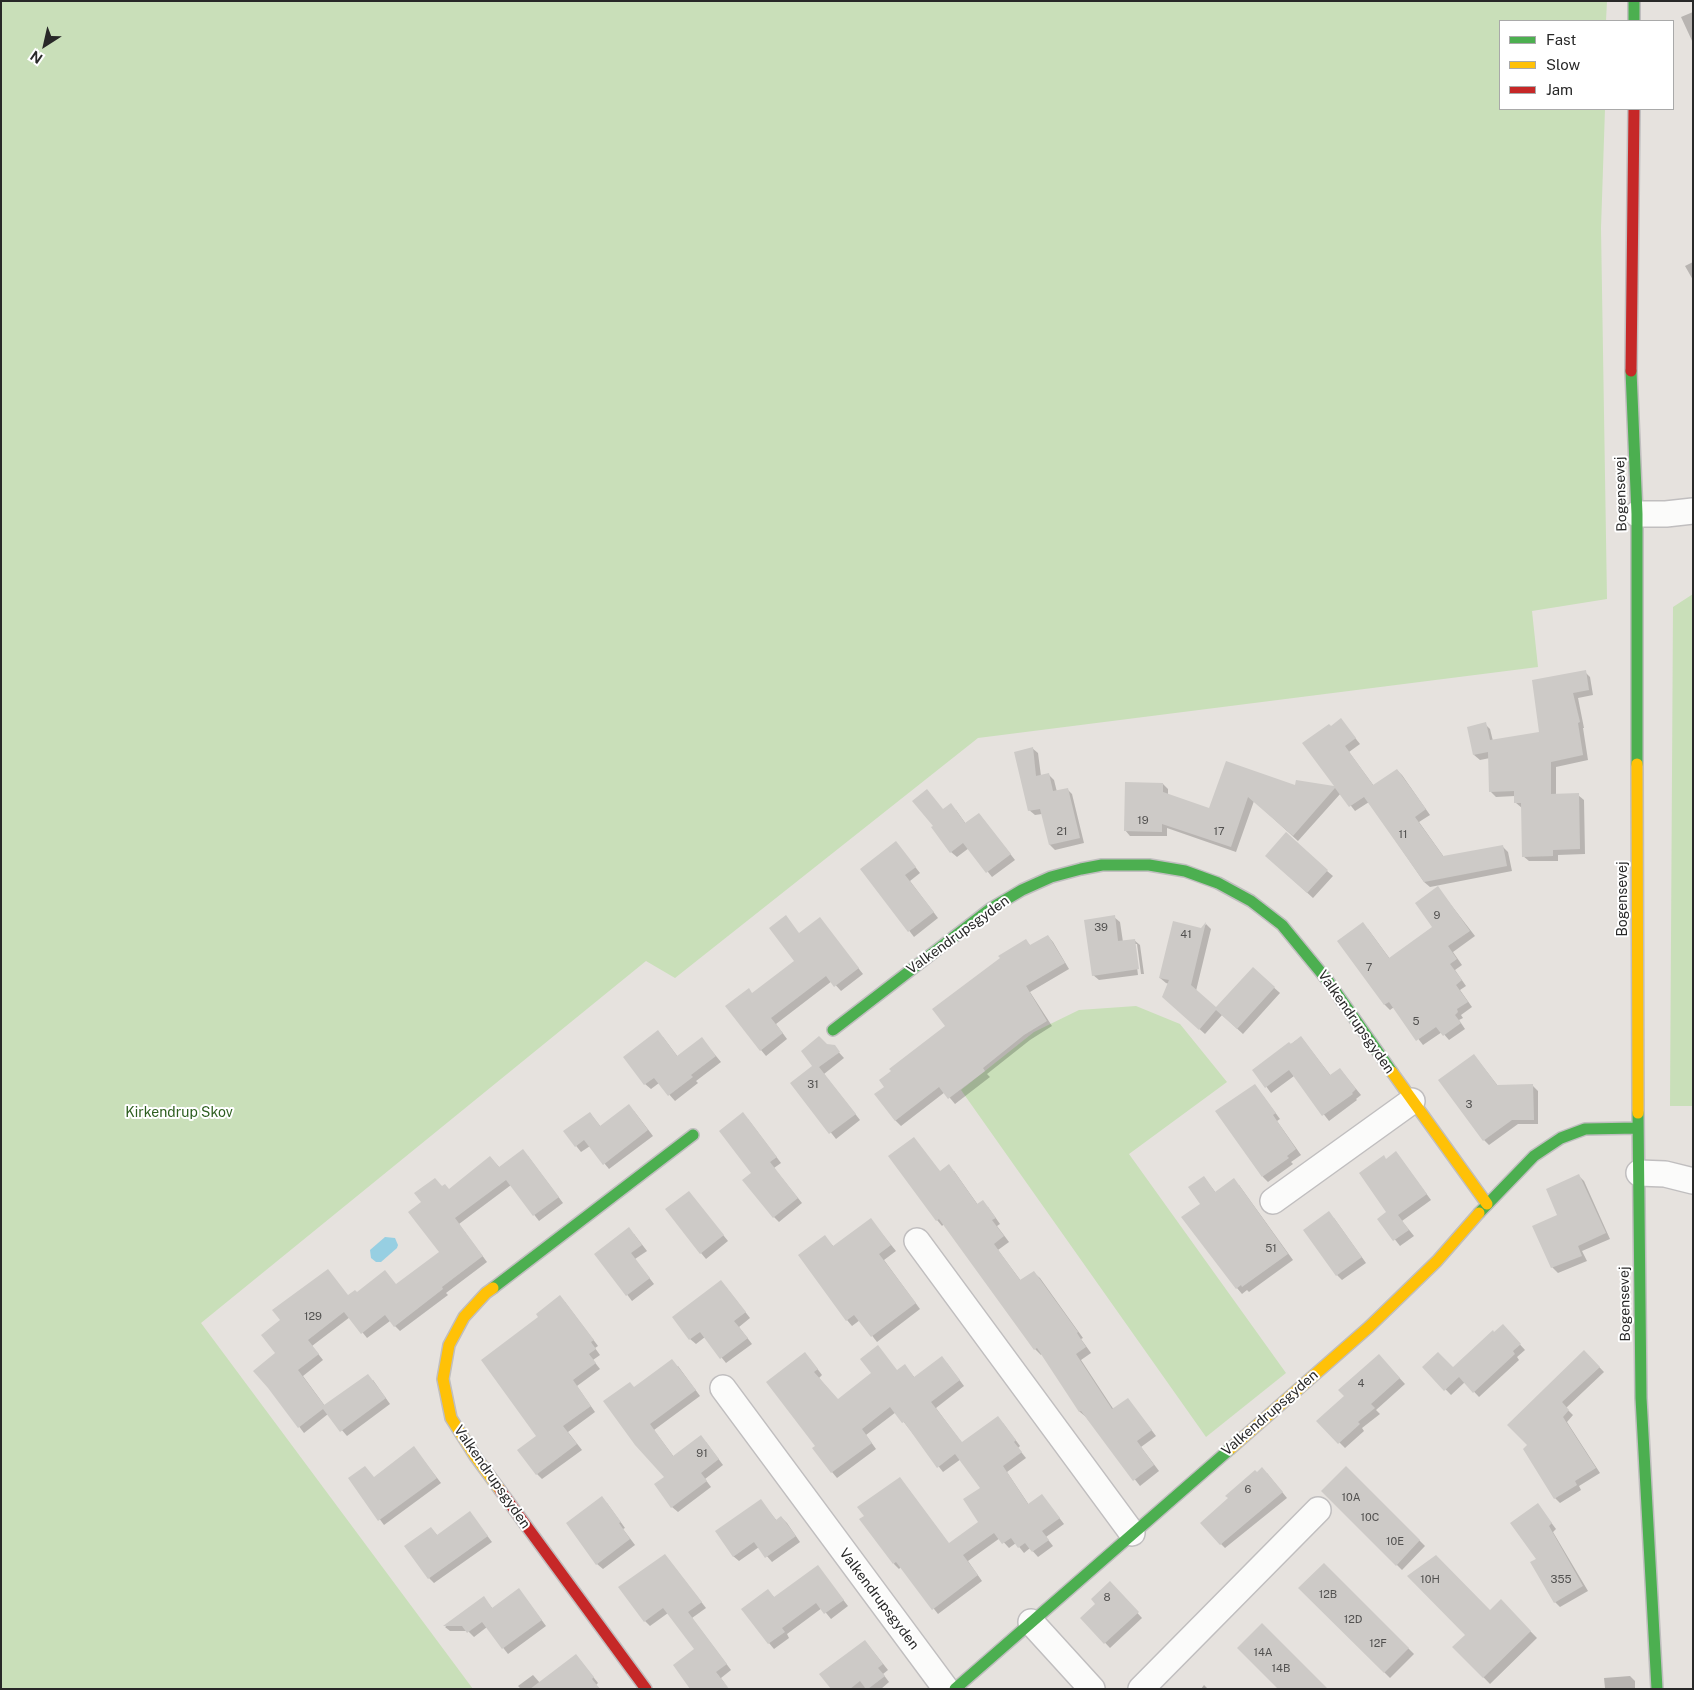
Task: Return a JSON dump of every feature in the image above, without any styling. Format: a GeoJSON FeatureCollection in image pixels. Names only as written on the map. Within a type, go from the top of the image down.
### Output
{"type":"FeatureCollection","features":[{"type":"Feature","properties":{"kind":"street"},"geometry":{"type":"LineString","coordinates":[[1634,1],[1634,20]]}},
{"type":"Feature","properties":{"kind":"street","name":"Bogensevej"},"geometry":{"type":"LineString","coordinates":[[1634,110],[1631,376],[1637,514],[1638,1128],[1641,1398],[1657,1689]]}},
{"type":"Feature","properties":{"kind":"street"},"geometry":{"type":"LineString","coordinates":[[1637,514],[1666,514],[1693,511]]}},
{"type":"Feature","properties":{"kind":"street","name":"Valkendrupsgyden"},"geometry":{"type":"LineString","coordinates":[[832,1030],[990,909],[1022,890],[1051,877],[1102,865],[1149,865],[1185,871],[1218,883],[1250,901],[1282,925],[1328,981],[1487,1204]]}},
{"type":"Feature","properties":{"kind":"street"},"geometry":{"type":"LineString","coordinates":[[1273,1201],[1412,1101]]}},
{"type":"Feature","properties":{"kind":"street","name":"Valkendrupsgyden"},"geometry":{"type":"LineString","coordinates":[[955,1689],[1369,1327],[1437,1261],[1487,1204],[1534,1156],[1561,1138],[1585,1129],[1638,1128]]}},
{"type":"Feature","properties":{"kind":"street","name":"Valkendrupsgyden"},"geometry":{"type":"LineString","coordinates":[[646,1689],[475,1456],[451,1418],[443,1379],[449,1345],[464,1317],[486,1292],[693,1134]]}},
{"type":"Feature","properties":{"kind":"street"},"geometry":{"type":"LineString","coordinates":[[1639,1173],[1665,1174],[1693,1181]]}},
{"type":"Feature","properties":{"kind":"street"},"geometry":{"type":"LineString","coordinates":[[917,1241],[1132,1533]]}},
{"type":"Feature","properties":{"kind":"street","name":"Valkendrupsgyden"},"geometry":{"type":"LineString","coordinates":[[723,1388],[946,1689]]}},
{"type":"Feature","properties":{"kind":"street"},"geometry":{"type":"LineString","coordinates":[[1141,1689],[1318,1510]]}},
{"type":"Feature","properties":{"kind":"street"},"geometry":{"type":"LineString","coordinates":[[1031,1622],[1092,1689]]}},
{"type":"Feature","properties":{"kind":"green space","name":"Kirkendrup Skov"},"geometry":{"type":"Polygon","coordinates":[[[1,1],[1607,1],[1606,20],[1499,20],[1499,110],[1605,110],[1601,228],[1607,599],[1532,611],[1538,667],[978,738],[675,978],[646,961],[201,1323],[473,1689],[1,1689],[1,1]]]}},
{"type":"Feature","properties":{"kind":"green space"},"geometry":{"type":"Polygon","coordinates":[[[1693,594],[1693,1106],[1670,1106],[1673,607],[1693,594]]]}},
{"type":"Feature","properties":{"kind":"green space"},"geometry":{"type":"Polygon","coordinates":[[[1136,1006],[1180,1024],[1227,1082],[1129,1154],[1286,1373],[1206,1437],[961,1090],[1034,1032],[1079,1010],[1136,1006]]]}},
{"type":"Feature","properties":{"kind":"water"},"geometry":{"type":"Polygon","coordinates":[[[385,1237],[395,1238],[398,1245],[397,1248],[381,1262],[376,1262],[371,1258],[370,1250],[385,1237]]]}},
{"type":"Feature","properties":{"kind":"building"},"geometry":{"type":"Polygon","coordinates":[[[1586,670],[1589,690],[1573,693],[1580,722],[1578,723],[1583,755],[1551,762],[1551,794],[1579,793],[1580,849],[1553,850],[1553,856],[1522,857],[1521,803],[1514,803],[1514,791],[1489,792],[1488,752],[1473,755],[1467,727],[1486,722],[1490,740],[1539,732],[1532,680],[1586,670]]]}},
{"type":"Feature","properties":{"kind":"building"},"geometry":{"type":"Polygon","coordinates":[[[1341,718],[1356,738],[1345,746],[1373,785],[1397,769],[1426,809],[1415,817],[1443,856],[1503,845],[1507,866],[1424,882],[1364,797],[1349,807],[1335,788],[1293,836],[1248,797],[1231,847],[1162,824],[1162,832],[1124,831],[1125,782],[1163,783],[1163,792],[1209,808],[1226,761],[1295,785],[1296,780],[1334,786],[1302,743],[1341,718]]]}},
{"type":"Feature","properties":{"kind":"building"},"geometry":{"type":"Polygon","coordinates":[[[1033,747],[1036,776],[1049,773],[1053,791],[1068,788],[1080,838],[1049,845],[1040,809],[1028,811],[1014,752],[1033,747]]]}},
{"type":"Feature","properties":{"kind":"building"},"geometry":{"type":"Polygon","coordinates":[[[927,789],[943,809],[951,803],[965,823],[979,813],[1011,854],[986,873],[963,843],[950,853],[931,827],[933,826],[912,801],[927,789]]]}},
{"type":"Feature","properties":{"kind":"building"},"geometry":{"type":"Polygon","coordinates":[[[1286,832],[1328,870],[1307,893],[1265,856],[1286,832]]]}},
{"type":"Feature","properties":{"kind":"building"},"geometry":{"type":"Polygon","coordinates":[[[896,841],[916,867],[905,875],[934,912],[908,932],[860,869],[896,841]]]}},
{"type":"Feature","properties":{"kind":"building"},"geometry":{"type":"Polygon","coordinates":[[[1438,886],[1470,931],[1448,946],[1457,959],[1450,964],[1462,980],[1456,985],[1468,1002],[1457,1009],[1458,1012],[1455,1015],[1461,1023],[1443,1036],[1436,1027],[1416,1041],[1389,1002],[1384,1005],[1337,941],[1363,922],[1389,958],[1432,927],[1415,903],[1438,886]]]}},
{"type":"Feature","properties":{"kind":"building"},"geometry":{"type":"Polygon","coordinates":[[[786,915],[799,933],[820,917],[859,968],[834,987],[826,976],[771,1018],[783,1033],[760,1051],[725,1006],[749,988],[752,993],[794,961],[769,928],[786,915]]]}},
{"type":"Feature","properties":{"kind":"building"},"geometry":{"type":"Polygon","coordinates":[[[1115,915],[1118,941],[1135,939],[1139,969],[1092,976],[1084,920],[1115,915]]]}},
{"type":"Feature","properties":{"kind":"building"},"geometry":{"type":"Polygon","coordinates":[[[1173,921],[1201,928],[1206,922],[1191,985],[1216,1007],[1253,967],[1275,987],[1237,1029],[1216,1010],[1199,1030],[1162,997],[1169,980],[1159,978],[1173,921]]]}},
{"type":"Feature","properties":{"kind":"building"},"geometry":{"type":"Polygon","coordinates":[[[1048,935],[1065,963],[1026,986],[1047,1021],[1024,1035],[983,1068],[985,1071],[948,1099],[939,1087],[895,1121],[874,1094],[884,1087],[879,1080],[891,1071],[889,1069],[945,1026],[932,1009],[1000,958],[998,956],[1026,939],[1030,945],[1048,935]]]}},
{"type":"Feature","properties":{"kind":"building"},"geometry":{"type":"Polygon","coordinates":[[[658,1030],[677,1056],[702,1037],[716,1056],[668,1096],[654,1078],[644,1085],[623,1057],[658,1030]]]}},
{"type":"Feature","properties":{"kind":"building"},"geometry":{"type":"Polygon","coordinates":[[[819,1036],[827,1044],[835,1045],[840,1052],[819,1067],[856,1114],[829,1134],[790,1083],[812,1066],[801,1051],[819,1036]]]}},
{"type":"Feature","properties":{"kind":"building"},"geometry":{"type":"Polygon","coordinates":[[[1301,1036],[1330,1075],[1340,1068],[1356,1089],[1353,1094],[1322,1116],[1289,1070],[1265,1088],[1252,1070],[1289,1042],[1291,1044],[1301,1036]]]}},
{"type":"Feature","properties":{"kind":"building"},"geometry":{"type":"Polygon","coordinates":[[[1474,1054],[1497,1085],[1533,1084],[1534,1120],[1512,1120],[1483,1141],[1438,1080],[1474,1054]]]}},
{"type":"Feature","properties":{"kind":"building"},"geometry":{"type":"Polygon","coordinates":[[[1255,1084],[1276,1113],[1273,1115],[1296,1149],[1287,1156],[1289,1158],[1262,1177],[1215,1111],[1255,1084]]]}},
{"type":"Feature","properties":{"kind":"building"},"geometry":{"type":"Polygon","coordinates":[[[629,1104],[648,1130],[603,1165],[584,1140],[575,1147],[563,1131],[590,1112],[600,1126],[629,1104]]]}},
{"type":"Feature","properties":{"kind":"building"},"geometry":{"type":"Polygon","coordinates":[[[743,1112],[777,1157],[770,1162],[798,1198],[773,1218],[742,1180],[751,1173],[719,1131],[743,1112]]]}},
{"type":"Feature","properties":{"kind":"building"},"geometry":{"type":"Polygon","coordinates":[[[914,1137],[940,1171],[949,1164],[977,1204],[983,1200],[996,1218],[992,1220],[1004,1236],[994,1244],[1020,1280],[1034,1271],[1078,1332],[1086,1347],[1076,1354],[1112,1409],[1128,1398],[1152,1430],[1137,1441],[1154,1465],[1133,1481],[1081,1411],[1079,1412],[1037,1348],[1034,1350],[939,1219],[936,1221],[888,1156],[914,1137]]]}},
{"type":"Feature","properties":{"kind":"building"},"geometry":{"type":"Polygon","coordinates":[[[523,1149],[559,1197],[533,1216],[506,1180],[455,1218],[483,1256],[442,1287],[443,1289],[394,1327],[385,1315],[361,1334],[344,1312],[308,1340],[319,1354],[298,1370],[324,1405],[368,1374],[386,1398],[340,1432],[323,1409],[298,1428],[253,1371],[275,1353],[261,1335],[280,1320],[272,1310],[328,1269],[348,1295],[355,1290],[357,1292],[385,1270],[396,1284],[439,1252],[408,1212],[421,1202],[414,1193],[435,1178],[442,1186],[445,1184],[449,1189],[490,1156],[499,1167],[523,1149]]]}},
{"type":"Feature","properties":{"kind":"building"},"geometry":{"type":"Polygon","coordinates":[[[1396,1151],[1427,1194],[1398,1215],[1409,1230],[1393,1241],[1377,1219],[1386,1212],[1359,1173],[1384,1155],[1386,1159],[1396,1151]]]}},
{"type":"Feature","properties":{"kind":"building"},"geometry":{"type":"Polygon","coordinates":[[[1579,1174],[1606,1233],[1578,1246],[1582,1256],[1551,1268],[1532,1226],[1557,1215],[1546,1189],[1579,1174]]]}},
{"type":"Feature","properties":{"kind":"building"},"geometry":{"type":"Polygon","coordinates":[[[1204,1176],[1215,1192],[1234,1178],[1288,1254],[1242,1287],[1241,1285],[1236,1289],[1181,1217],[1200,1204],[1188,1187],[1204,1176]]]}},
{"type":"Feature","properties":{"kind":"building"},"geometry":{"type":"Polygon","coordinates":[[[689,1191],[724,1235],[700,1254],[665,1209],[689,1191]]]}},
{"type":"Feature","properties":{"kind":"building"},"geometry":{"type":"Polygon","coordinates":[[[1329,1211],[1362,1257],[1336,1276],[1303,1230],[1329,1211]]]}},
{"type":"Feature","properties":{"kind":"building"},"geometry":{"type":"Polygon","coordinates":[[[871,1218],[891,1245],[879,1254],[916,1303],[871,1337],[854,1315],[846,1321],[798,1255],[825,1235],[833,1246],[871,1218]]]}},
{"type":"Feature","properties":{"kind":"building"},"geometry":{"type":"Polygon","coordinates":[[[629,1227],[642,1245],[631,1253],[650,1278],[626,1296],[594,1254],[629,1227]]]}},
{"type":"Feature","properties":{"kind":"building"},"geometry":{"type":"Polygon","coordinates":[[[721,1280],[746,1312],[734,1321],[748,1338],[720,1359],[700,1332],[689,1340],[672,1317],[721,1280]]]}},
{"type":"Feature","properties":{"kind":"building"},"geometry":{"type":"Polygon","coordinates":[[[560,1295],[594,1340],[591,1342],[596,1349],[589,1354],[596,1363],[573,1380],[591,1406],[563,1426],[577,1444],[536,1475],[517,1450],[536,1436],[481,1360],[538,1317],[536,1314],[560,1295]]]}},
{"type":"Feature","properties":{"kind":"building"},"geometry":{"type":"Polygon","coordinates":[[[1503,1324],[1521,1344],[1513,1351],[1515,1354],[1473,1393],[1459,1377],[1444,1391],[1422,1367],[1438,1352],[1453,1367],[1493,1330],[1494,1332],[1503,1324]]]}},
{"type":"Feature","properties":{"kind":"building"},"geometry":{"type":"Polygon","coordinates":[[[878,1345],[897,1370],[905,1364],[914,1377],[942,1356],[960,1380],[931,1402],[962,1442],[998,1416],[1016,1440],[1014,1442],[1022,1452],[1003,1466],[1028,1504],[1042,1494],[1060,1518],[1042,1531],[1049,1540],[1032,1552],[1025,1543],[1018,1548],[1011,1538],[1002,1544],[994,1533],[963,1555],[978,1575],[932,1610],[896,1562],[893,1564],[859,1519],[864,1516],[857,1507],[900,1477],[949,1543],[978,1522],[963,1499],[980,1488],[955,1454],[937,1468],[904,1422],[902,1423],[890,1407],[862,1429],[872,1443],[831,1473],[812,1448],[815,1446],[766,1382],[805,1352],[818,1369],[814,1372],[838,1399],[871,1373],[860,1359],[878,1345]]]}},
{"type":"Feature","properties":{"kind":"building"},"geometry":{"type":"Polygon","coordinates":[[[1584,1350],[1600,1367],[1562,1402],[1569,1410],[1563,1417],[1596,1468],[1575,1481],[1577,1485],[1554,1499],[1523,1449],[1527,1445],[1507,1425],[1584,1350]]]}},
{"type":"Feature","properties":{"kind":"building"},"geometry":{"type":"Polygon","coordinates":[[[1379,1354],[1400,1378],[1371,1404],[1375,1408],[1358,1422],[1360,1424],[1338,1444],[1316,1421],[1344,1396],[1338,1390],[1379,1354]]]}},
{"type":"Feature","properties":{"kind":"building"},"geometry":{"type":"Polygon","coordinates":[[[672,1359],[696,1390],[650,1424],[673,1456],[701,1435],[719,1459],[701,1473],[707,1481],[671,1508],[654,1484],[664,1477],[635,1445],[603,1401],[630,1382],[634,1387],[672,1359]]]}},
{"type":"Feature","properties":{"kind":"building"},"geometry":{"type":"Polygon","coordinates":[[[414,1446],[437,1478],[378,1521],[348,1478],[365,1466],[374,1477],[414,1446]]]}},
{"type":"Feature","properties":{"kind":"building"},"geometry":{"type":"Polygon","coordinates":[[[1346,1466],[1420,1540],[1396,1566],[1321,1491],[1346,1466]]]}},
{"type":"Feature","properties":{"kind":"building"},"geometry":{"type":"Polygon","coordinates":[[[1262,1467],[1283,1492],[1220,1545],[1200,1523],[1228,1498],[1225,1496],[1255,1470],[1257,1472],[1262,1467]]]}},
{"type":"Feature","properties":{"kind":"building"},"geometry":{"type":"Polygon","coordinates":[[[602,1496],[621,1522],[619,1523],[630,1539],[596,1565],[566,1523],[602,1496]]]}},
{"type":"Feature","properties":{"kind":"building"},"geometry":{"type":"Polygon","coordinates":[[[761,1499],[776,1520],[781,1516],[796,1536],[765,1558],[754,1542],[733,1557],[715,1531],[761,1499]]]}},
{"type":"Feature","properties":{"kind":"building"},"geometry":{"type":"Polygon","coordinates":[[[1538,1503],[1552,1523],[1549,1526],[1583,1586],[1554,1603],[1530,1562],[1536,1559],[1510,1523],[1538,1503]]]}},
{"type":"Feature","properties":{"kind":"building"},"geometry":{"type":"Polygon","coordinates":[[[470,1511],[488,1536],[428,1579],[404,1546],[431,1527],[437,1535],[470,1511]]]}},
{"type":"Feature","properties":{"kind":"building"},"geometry":{"type":"Polygon","coordinates":[[[665,1554],[702,1602],[688,1612],[727,1664],[716,1672],[729,1689],[690,1689],[673,1665],[694,1649],[663,1608],[644,1622],[618,1587],[665,1554]]]}},
{"type":"Feature","properties":{"kind":"building"},"geometry":{"type":"Polygon","coordinates":[[[1436,1555],[1490,1610],[1501,1599],[1531,1631],[1483,1678],[1452,1647],[1465,1635],[1407,1576],[1436,1555]]]}},
{"type":"Feature","properties":{"kind":"building"},"geometry":{"type":"Polygon","coordinates":[[[1324,1563],[1409,1648],[1384,1673],[1298,1588],[1324,1563]]]}},
{"type":"Feature","properties":{"kind":"building"},"geometry":{"type":"Polygon","coordinates":[[[818,1565],[844,1600],[824,1614],[816,1603],[782,1628],[785,1632],[768,1644],[741,1609],[768,1589],[774,1597],[818,1565]]]}},
{"type":"Feature","properties":{"kind":"building"},"geometry":{"type":"Polygon","coordinates":[[[1110,1581],[1139,1612],[1104,1644],[1080,1618],[1095,1604],[1091,1599],[1110,1581]]]}},
{"type":"Feature","properties":{"kind":"building"},"geometry":{"type":"Polygon","coordinates":[[[519,1588],[542,1620],[502,1649],[482,1622],[467,1633],[462,1626],[443,1626],[484,1596],[492,1608],[519,1588]]]}},
{"type":"Feature","properties":{"kind":"building"},"geometry":{"type":"Polygon","coordinates":[[[1262,1623],[1328,1689],[1278,1689],[1237,1648],[1262,1623]]]}},
{"type":"Feature","properties":{"kind":"building"},"geometry":{"type":"Polygon","coordinates":[[[865,1640],[883,1664],[878,1668],[885,1676],[868,1689],[860,1681],[850,1689],[831,1689],[819,1674],[865,1640]]]}},
{"type":"Feature","properties":{"kind":"building"},"geometry":{"type":"Polygon","coordinates":[[[576,1654],[594,1677],[592,1679],[600,1689],[530,1689],[576,1654]]]}},
{"type":"Feature","properties":{"kind":"traffic: fast"},"geometry":{"type":"LineString","coordinates":[[1634,1],[1634,20]]}},
{"type":"Feature","properties":{"kind":"traffic: fast"},"geometry":{"type":"LineString","coordinates":[[1631,371],[1637,514],[1637,764]]}},
{"type":"Feature","properties":{"kind":"traffic: fast"},"geometry":{"type":"LineString","coordinates":[[833,1030],[990,909],[1022,890],[1051,877],[1081,869],[1102,865],[1149,865],[1185,871],[1218,883],[1251,901],[1282,925],[1328,981],[1392,1072]]}},
{"type":"Feature","properties":{"kind":"traffic: fast"},"geometry":{"type":"LineString","coordinates":[[1638,1113],[1641,1398],[1657,1689]]}},
{"type":"Feature","properties":{"kind":"traffic: fast"},"geometry":{"type":"LineString","coordinates":[[1479,1213],[1534,1156],[1561,1138],[1585,1129],[1638,1128]]}},
{"type":"Feature","properties":{"kind":"traffic: fast"},"geometry":{"type":"LineString","coordinates":[[493,1288],[693,1135]]}},
{"type":"Feature","properties":{"kind":"traffic: fast"},"geometry":{"type":"LineString","coordinates":[[955,1689],[1230,1449]]}},
{"type":"Feature","properties":{"kind":"traffic: slow"},"geometry":{"type":"LineString","coordinates":[[1637,764],[1638,1113]]}},
{"type":"Feature","properties":{"kind":"traffic: slow"},"geometry":{"type":"LineString","coordinates":[[1392,1072],[1487,1204]]}},
{"type":"Feature","properties":{"kind":"traffic: slow"},"geometry":{"type":"LineString","coordinates":[[1230,1449],[1369,1327],[1437,1261],[1479,1213]]}},
{"type":"Feature","properties":{"kind":"traffic: slow"},"geometry":{"type":"LineString","coordinates":[[493,1288],[464,1317],[449,1345],[443,1379],[451,1418],[475,1456],[500,1490]]}},
{"type":"Feature","properties":{"kind":"traffic: jam"},"geometry":{"type":"LineString","coordinates":[[1631,371],[1634,110]]}},
{"type":"Feature","properties":{"kind":"traffic: jam"},"geometry":{"type":"LineString","coordinates":[[500,1490],[646,1689]]}}]}
